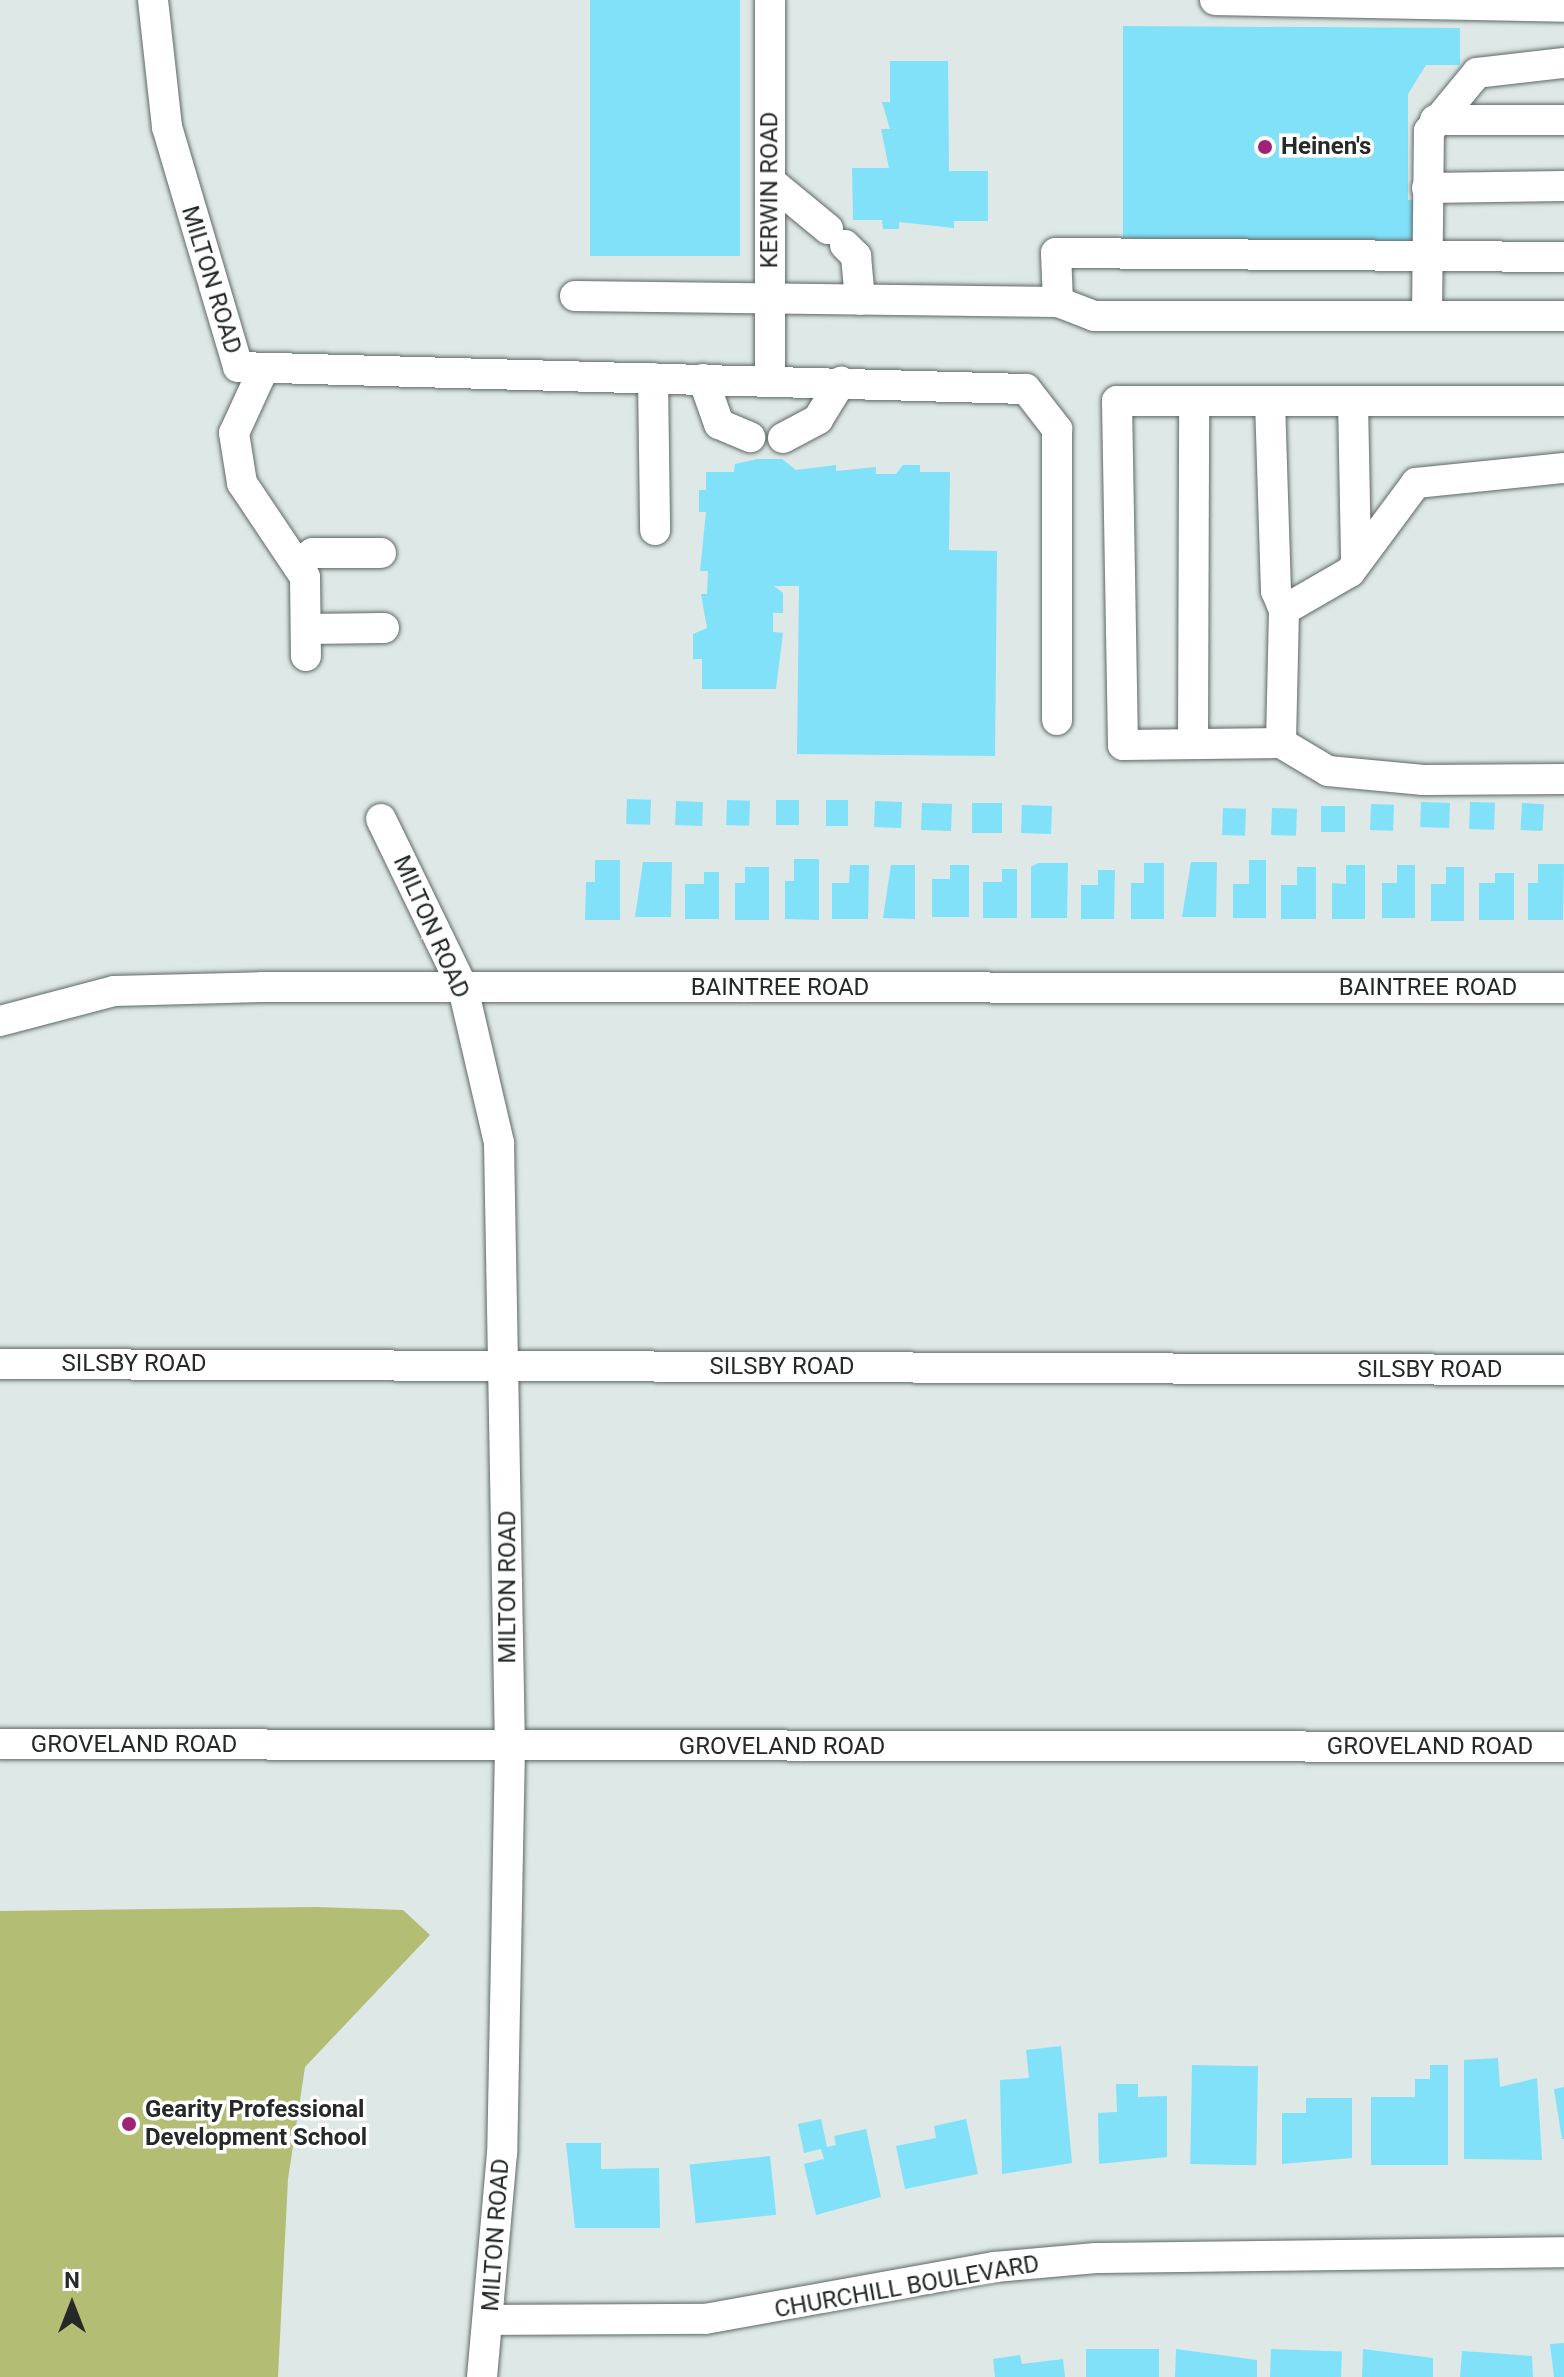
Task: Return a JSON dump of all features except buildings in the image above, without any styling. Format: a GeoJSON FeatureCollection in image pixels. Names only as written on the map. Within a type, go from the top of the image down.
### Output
{"type":"FeatureCollection","features":[{"type":"Feature","properties":{"kind":"street","name":"MILTON ROAD"},"geometry":{"type":"LineString","coordinates":[[153,0],[167,127],[199,247],[238,367],[1026,389],[1057,429],[1057,720]]}},
{"type":"Feature","properties":{"kind":"street","name":"KERWIN ROAD"},"geometry":{"type":"LineString","coordinates":[[770,0],[770,380]]}},
{"type":"Feature","properties":{"kind":"street"},"geometry":{"type":"LineString","coordinates":[[1215,0],[1564,7]]}},
{"type":"Feature","properties":{"kind":"street"},"geometry":{"type":"LineString","coordinates":[[1427,316],[1427,188],[1435,120],[1477,73],[1564,63]]}},
{"type":"Feature","properties":{"kind":"street"},"geometry":{"type":"LineString","coordinates":[[1435,120],[1564,120]]}},
{"type":"Feature","properties":{"kind":"street"},"geometry":{"type":"LineString","coordinates":[[771,182],[856,256],[860,300]]}},
{"type":"Feature","properties":{"kind":"street"},"geometry":{"type":"LineString","coordinates":[[1427,188],[1564,186]]}},
{"type":"Feature","properties":{"kind":"street"},"geometry":{"type":"LineString","coordinates":[[1058,302],[1056,253],[1427,260],[1564,257]]}},
{"type":"Feature","properties":{"kind":"street"},"geometry":{"type":"LineString","coordinates":[[575,296],[1058,302],[1094,316],[1564,316]]}},
{"type":"Feature","properties":{"kind":"street"},"geometry":{"type":"LineString","coordinates":[[263,370],[234,433],[242,483],[305,577],[306,643],[384,628]]}},
{"type":"Feature","properties":{"kind":"street"},"geometry":{"type":"LineString","coordinates":[[653,378],[655,530]]}},
{"type":"Feature","properties":{"kind":"street"},"geometry":{"type":"LineString","coordinates":[[703,379],[719,424],[750,437]]}},
{"type":"Feature","properties":{"kind":"street"},"geometry":{"type":"LineString","coordinates":[[783,438],[818,419],[841,382]]}},
{"type":"Feature","properties":{"kind":"street"},"geometry":{"type":"LineString","coordinates":[[1564,401],[1117,401],[1123,745],[1281,743],[1328,771],[1424,780],[1564,779]]}},
{"type":"Feature","properties":{"kind":"street"},"geometry":{"type":"LineString","coordinates":[[1193,742],[1194,401]]}},
{"type":"Feature","properties":{"kind":"street"},"geometry":{"type":"LineString","coordinates":[[1270,401],[1276,591],[1284,610],[1281,743]]}},
{"type":"Feature","properties":{"kind":"street"},"geometry":{"type":"LineString","coordinates":[[1353,401],[1356,563]]}},
{"type":"Feature","properties":{"kind":"street"},"geometry":{"type":"LineString","coordinates":[[1284,610],[1356,563],[1416,483],[1564,468]]}},
{"type":"Feature","properties":{"kind":"street"},"geometry":{"type":"LineString","coordinates":[[297,564],[313,553],[381,553]]}},
{"type":"Feature","properties":{"kind":"street","name":"MILTON ROAD"},"geometry":{"type":"LineString","coordinates":[[381,819],[463,988],[499,1143],[507,1367],[510,1747],[502,2153],[490,2320],[482,2377]]}},
{"type":"Feature","properties":{"kind":"street","name":"BAINTREE ROAD"},"geometry":{"type":"LineString","coordinates":[[0,1021],[114,991],[1564,988]]}},
{"type":"Feature","properties":{"kind":"street","name":"SILSBY ROAD"},"geometry":{"type":"LineString","coordinates":[[0,1364],[1564,1370]]}},
{"type":"Feature","properties":{"kind":"street","name":"GROVELAND ROAD"},"geometry":{"type":"LineString","coordinates":[[0,1744],[1564,1747]]}},
{"type":"Feature","properties":{"kind":"street","name":"CHURCHILL BOULEVARD"},"geometry":{"type":"LineString","coordinates":[[490,2320],[705,2319],[995,2267],[1105,2257],[1564,2252]]}},
{"type":"Feature","properties":{"kind":"green space","name":"Gearity Professional Development School"},"geometry":{"type":"Polygon","coordinates":[[[316,1907],[403,1910],[430,1935],[305,2067],[288,2179],[278,2377],[0,2377],[0,1911],[316,1907]]]}},
{"type":"Feature","properties":{"kind":"place","name":"Heinen's"},"geometry":{"type":"Point","coordinates":[1265,147]}},
{"type":"Feature","properties":{"kind":"place","name":"Gearity Professional Development School"},"geometry":{"type":"Point","coordinates":[129,2124]}}]}
